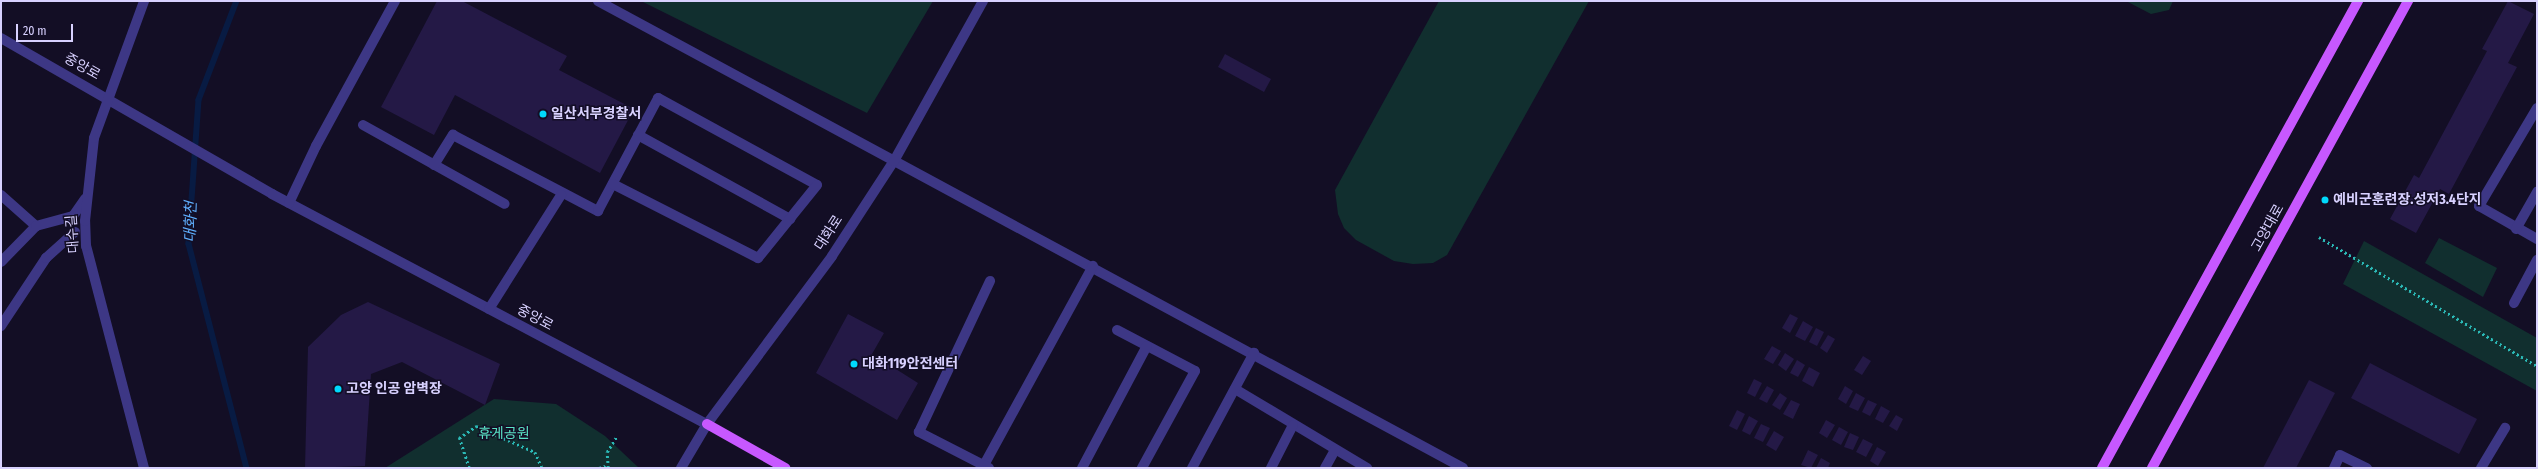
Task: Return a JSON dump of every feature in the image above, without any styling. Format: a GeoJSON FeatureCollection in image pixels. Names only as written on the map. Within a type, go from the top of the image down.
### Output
{"type":"FeatureCollection","features":[{"type":"Feature","properties":{"kind":"main road"},"geometry":{"type":"LineString","coordinates":[[2102,468],[2358,1]]}},
{"type":"Feature","properties":{"kind":"main road","name":"고양대로"},"geometry":{"type":"LineString","coordinates":[[2152,468],[2408,1]]}},
{"type":"Feature","properties":{"kind":"main road","name":"중앙로"},"geometry":{"type":"LineString","coordinates":[[707,424],[785,468]]}},
{"type":"Feature","properties":{"kind":"street","name":"대수길"},"geometry":{"type":"LineString","coordinates":[[144,1],[107,97],[94,138],[86,196],[86,246],[144,468]]}},
{"type":"Feature","properties":{"kind":"street"},"geometry":{"type":"LineString","coordinates":[[289,203],[316,146],[395,1]]}},
{"type":"Feature","properties":{"kind":"street"},"geometry":{"type":"LineString","coordinates":[[598,1],[894,161],[1093,266],[1463,468]]}},
{"type":"Feature","properties":{"kind":"street","name":"대화로"},"geometry":{"type":"LineString","coordinates":[[681,468],[707,424],[832,256],[894,161],[983,1]]}},
{"type":"Feature","properties":{"kind":"street","name":"중앙로"},"geometry":{"type":"LineString","coordinates":[[1,38],[107,97],[272,194],[707,424]]}},
{"type":"Feature","properties":{"kind":"street"},"geometry":{"type":"LineString","coordinates":[[434,165],[453,135],[561,195],[598,211],[612,184],[638,135],[658,98],[817,184],[758,258],[612,184]]}},
{"type":"Feature","properties":{"kind":"street"},"geometry":{"type":"LineString","coordinates":[[2537,108],[2479,206],[2516,229],[2537,239]]}},
{"type":"Feature","properties":{"kind":"street"},"geometry":{"type":"LineString","coordinates":[[363,125],[505,204]]}},
{"type":"Feature","properties":{"kind":"street"},"geometry":{"type":"LineString","coordinates":[[638,135],[790,218]]}},
{"type":"Feature","properties":{"kind":"street"},"geometry":{"type":"LineString","coordinates":[[2516,229],[2537,192]]}},
{"type":"Feature","properties":{"kind":"street"},"geometry":{"type":"LineString","coordinates":[[1,195],[36,226],[1,262]]}},
{"type":"Feature","properties":{"kind":"street"},"geometry":{"type":"LineString","coordinates":[[489,309],[561,195]]}},
{"type":"Feature","properties":{"kind":"street","name":"대수길"},"geometry":{"type":"LineString","coordinates":[[36,226],[73,216],[86,196]]}},
{"type":"Feature","properties":{"kind":"street"},"geometry":{"type":"LineString","coordinates":[[58,221],[75,232],[86,246]]}},
{"type":"Feature","properties":{"kind":"street"},"geometry":{"type":"LineString","coordinates":[[1,326],[46,258],[75,232]]}},
{"type":"Feature","properties":{"kind":"street"},"geometry":{"type":"LineString","coordinates":[[2514,302],[2537,260]]}},
{"type":"Feature","properties":{"kind":"street"},"geometry":{"type":"LineString","coordinates":[[990,281],[919,432],[987,467],[1093,266]]}},
{"type":"Feature","properties":{"kind":"street"},"geometry":{"type":"LineString","coordinates":[[1117,330],[1195,371],[1142,468]]}},
{"type":"Feature","properties":{"kind":"street"},"geometry":{"type":"LineString","coordinates":[[1082,468],[1147,346]]}},
{"type":"Feature","properties":{"kind":"street"},"geometry":{"type":"LineString","coordinates":[[1192,468],[1254,353]]}},
{"type":"Feature","properties":{"kind":"street"},"geometry":{"type":"LineString","coordinates":[[1235,389],[1367,468]]}},
{"type":"Feature","properties":{"kind":"street"},"geometry":{"type":"LineString","coordinates":[[1271,468],[1293,425]]}},
{"type":"Feature","properties":{"kind":"street"},"geometry":{"type":"LineString","coordinates":[[2481,468],[2505,428]]}},
{"type":"Feature","properties":{"kind":"street"},"geometry":{"type":"LineString","coordinates":[[1326,468],[1335,450]]}},
{"type":"Feature","properties":{"kind":"street"},"geometry":{"type":"LineString","coordinates":[[2334,468],[2340,455],[2367,468]]}},
{"type":"Feature","properties":{"kind":"path"},"geometry":{"type":"LineString","coordinates":[[2319,237],[2537,366]]}},
{"type":"Feature","properties":{"kind":"path"},"geometry":{"type":"LineString","coordinates":[[469,468],[459,438],[476,426],[535,452],[542,468]]}},
{"type":"Feature","properties":{"kind":"path"},"geometry":{"type":"LineString","coordinates":[[599,468],[607,467],[606,452],[616,436]]}},
{"type":"Feature","properties":{"kind":"green space"},"geometry":{"type":"Polygon","coordinates":[[[641,1],[933,1],[867,113],[641,1]]]}},
{"type":"Feature","properties":{"kind":"green space"},"geometry":{"type":"Polygon","coordinates":[[[1439,1],[1589,1],[1447,255],[1433,263],[1413,264],[1394,261],[1356,240],[1344,228],[1338,214],[1335,190],[1439,1]]]}},
{"type":"Feature","properties":{"kind":"green space"},"geometry":{"type":"Polygon","coordinates":[[[2126,1],[2173,1],[2169,10],[2151,14],[2126,1]]]}},
{"type":"Feature","properties":{"kind":"green space"},"geometry":{"type":"Polygon","coordinates":[[[2439,238],[2497,268],[2483,297],[2425,263],[2439,238]]]}},
{"type":"Feature","properties":{"kind":"green space"},"geometry":{"type":"Polygon","coordinates":[[[2364,241],[2537,338],[2537,391],[2343,284],[2364,241]]]}},
{"type":"Feature","properties":{"kind":"green space","name":"휴게공원"},"geometry":{"type":"Polygon","coordinates":[[[494,399],[556,404],[605,436],[639,468],[385,468],[494,399]]]}},
{"type":"Feature","properties":{"kind":"building","name":"일산서부경찰서"},"geometry":{"type":"Polygon","coordinates":[[[437,1],[462,1],[567,56],[559,70],[634,109],[600,173],[455,95],[434,135],[381,107],[437,1]]]}},
{"type":"Feature","properties":{"kind":"building"},"geometry":{"type":"Polygon","coordinates":[[[2508,1],[2534,14],[2508,63],[2517,67],[2449,194],[2440,189],[2416,233],[2390,219],[2414,175],[2419,178],[2487,51],[2482,49],[2508,1]]]}},
{"type":"Feature","properties":{"kind":"building"},"geometry":{"type":"Polygon","coordinates":[[[1225,54],[1271,79],[1264,92],[1218,67],[1225,54]]]}},
{"type":"Feature","properties":{"kind":"building","name":"고양 인공 암벽장"},"geometry":{"type":"Polygon","coordinates":[[[368,302],[500,364],[485,405],[402,362],[371,374],[365,466],[305,468],[308,347],[341,315],[368,302]]]}},
{"type":"Feature","properties":{"kind":"building","name":"대화119안전센터"},"geometry":{"type":"Polygon","coordinates":[[[848,314],[884,333],[872,354],[918,383],[897,420],[816,373],[848,314]]]}},
{"type":"Feature","properties":{"kind":"building"},"geometry":{"type":"Polygon","coordinates":[[[1790,314],[1798,318],[1790,333],[1782,328],[1790,314]]]}},
{"type":"Feature","properties":{"kind":"building"},"geometry":{"type":"Polygon","coordinates":[[[1803,321],[1813,327],[1805,341],[1795,336],[1803,321]]]}},
{"type":"Feature","properties":{"kind":"building"},"geometry":{"type":"Polygon","coordinates":[[[1816,328],[1824,332],[1817,346],[1809,342],[1816,328]]]}},
{"type":"Feature","properties":{"kind":"building"},"geometry":{"type":"Polygon","coordinates":[[[1828,335],[1835,339],[1827,353],[1820,348],[1828,335]]]}},
{"type":"Feature","properties":{"kind":"building"},"geometry":{"type":"Polygon","coordinates":[[[1772,346],[1781,351],[1773,364],[1764,359],[1772,346]]]}},
{"type":"Feature","properties":{"kind":"building"},"geometry":{"type":"Polygon","coordinates":[[[1785,353],[1794,359],[1786,371],[1778,365],[1785,353]]]}},
{"type":"Feature","properties":{"kind":"building"},"geometry":{"type":"Polygon","coordinates":[[[1863,356],[1871,361],[1862,375],[1854,370],[1863,356]]]}},
{"type":"Feature","properties":{"kind":"building"},"geometry":{"type":"Polygon","coordinates":[[[1797,360],[1805,365],[1798,377],[1790,373],[1797,360]]]}},
{"type":"Feature","properties":{"kind":"building"},"geometry":{"type":"Polygon","coordinates":[[[2370,363],[2477,419],[2459,454],[2351,398],[2370,363]]]}},
{"type":"Feature","properties":{"kind":"building"},"geometry":{"type":"Polygon","coordinates":[[[1809,367],[1820,373],[1813,387],[1802,381],[1809,367]]]}},
{"type":"Feature","properties":{"kind":"building"},"geometry":{"type":"Polygon","coordinates":[[[1754,379],[1762,383],[1755,397],[1747,393],[1754,379]]]}},
{"type":"Feature","properties":{"kind":"building"},"geometry":{"type":"Polygon","coordinates":[[[2309,380],[2335,393],[2296,468],[2263,468],[2309,380]]]}},
{"type":"Feature","properties":{"kind":"building"},"geometry":{"type":"Polygon","coordinates":[[[1767,386],[1774,390],[1767,403],[1759,399],[1767,386]]]}},
{"type":"Feature","properties":{"kind":"building"},"geometry":{"type":"Polygon","coordinates":[[[1845,386],[1853,391],[1846,404],[1838,399],[1845,386]]]}},
{"type":"Feature","properties":{"kind":"building"},"geometry":{"type":"Polygon","coordinates":[[[1780,393],[1787,398],[1780,410],[1772,405],[1780,393]]]}},
{"type":"Feature","properties":{"kind":"building"},"geometry":{"type":"Polygon","coordinates":[[[1856,393],[1865,398],[1858,411],[1849,407],[1856,393]]]}},
{"type":"Feature","properties":{"kind":"building"},"geometry":{"type":"Polygon","coordinates":[[[1791,400],[1800,404],[1793,419],[1783,414],[1791,400]]]}},
{"type":"Feature","properties":{"kind":"building"},"geometry":{"type":"Polygon","coordinates":[[[1868,400],[1877,404],[1870,416],[1862,412],[1868,400]]]}},
{"type":"Feature","properties":{"kind":"building"},"geometry":{"type":"Polygon","coordinates":[[[1881,406],[1890,411],[1883,423],[1875,419],[1881,406]]]}},
{"type":"Feature","properties":{"kind":"building"},"geometry":{"type":"Polygon","coordinates":[[[1737,410],[1745,414],[1737,430],[1729,426],[1737,410]]]}},
{"type":"Feature","properties":{"kind":"building"},"geometry":{"type":"Polygon","coordinates":[[[1896,415],[1903,419],[1897,431],[1889,426],[1896,415]]]}},
{"type":"Feature","properties":{"kind":"building"},"geometry":{"type":"Polygon","coordinates":[[[1749,416],[1758,421],[1750,435],[1742,431],[1749,416]]]}},
{"type":"Feature","properties":{"kind":"building"},"geometry":{"type":"Polygon","coordinates":[[[1826,420],[1835,425],[1827,438],[1819,433],[1826,420]]]}},
{"type":"Feature","properties":{"kind":"building"},"geometry":{"type":"Polygon","coordinates":[[[1761,424],[1770,428],[1763,442],[1754,438],[1761,424]]]}},
{"type":"Feature","properties":{"kind":"building"},"geometry":{"type":"Polygon","coordinates":[[[1839,427],[1848,432],[1841,445],[1832,440],[1839,427]]]}},
{"type":"Feature","properties":{"kind":"building"},"geometry":{"type":"Polygon","coordinates":[[[1774,431],[1784,437],[1776,451],[1766,445],[1774,431]]]}},
{"type":"Feature","properties":{"kind":"building"},"geometry":{"type":"Polygon","coordinates":[[[1850,433],[1859,437],[1853,450],[1844,447],[1850,433]]]}},
{"type":"Feature","properties":{"kind":"building"},"geometry":{"type":"Polygon","coordinates":[[[1863,439],[1873,444],[1866,457],[1856,452],[1863,439]]]}},
{"type":"Feature","properties":{"kind":"building"},"geometry":{"type":"Polygon","coordinates":[[[1877,447],[1886,452],[1878,466],[1870,461],[1877,447]]]}},
{"type":"Feature","properties":{"kind":"building"},"geometry":{"type":"Polygon","coordinates":[[[1808,450],[1818,455],[1811,468],[1801,465],[1808,450]]]}},
{"type":"Feature","properties":{"kind":"building"},"geometry":{"type":"Polygon","coordinates":[[[1821,458],[1830,463],[1828,468],[1816,468],[1821,458]]]}},
{"type":"Feature","properties":{"kind":"waterway","name":"대화천"},"geometry":{"type":"LineString","coordinates":[[237,1],[199,100],[189,244],[247,468]]}},
{"type":"Feature","properties":{"kind":"place","name":"일산서부경찰서"},"geometry":{"type":"Point","coordinates":[543,114]}},
{"type":"Feature","properties":{"kind":"place","name":"예비군훈련장.성저3.4단지"},"geometry":{"type":"Point","coordinates":[2325,200]}},
{"type":"Feature","properties":{"kind":"place","name":"대화119안전센터"},"geometry":{"type":"Point","coordinates":[854,364]}},
{"type":"Feature","properties":{"kind":"place","name":"고양 인공 암벽장"},"geometry":{"type":"Point","coordinates":[338,389]}}]}
